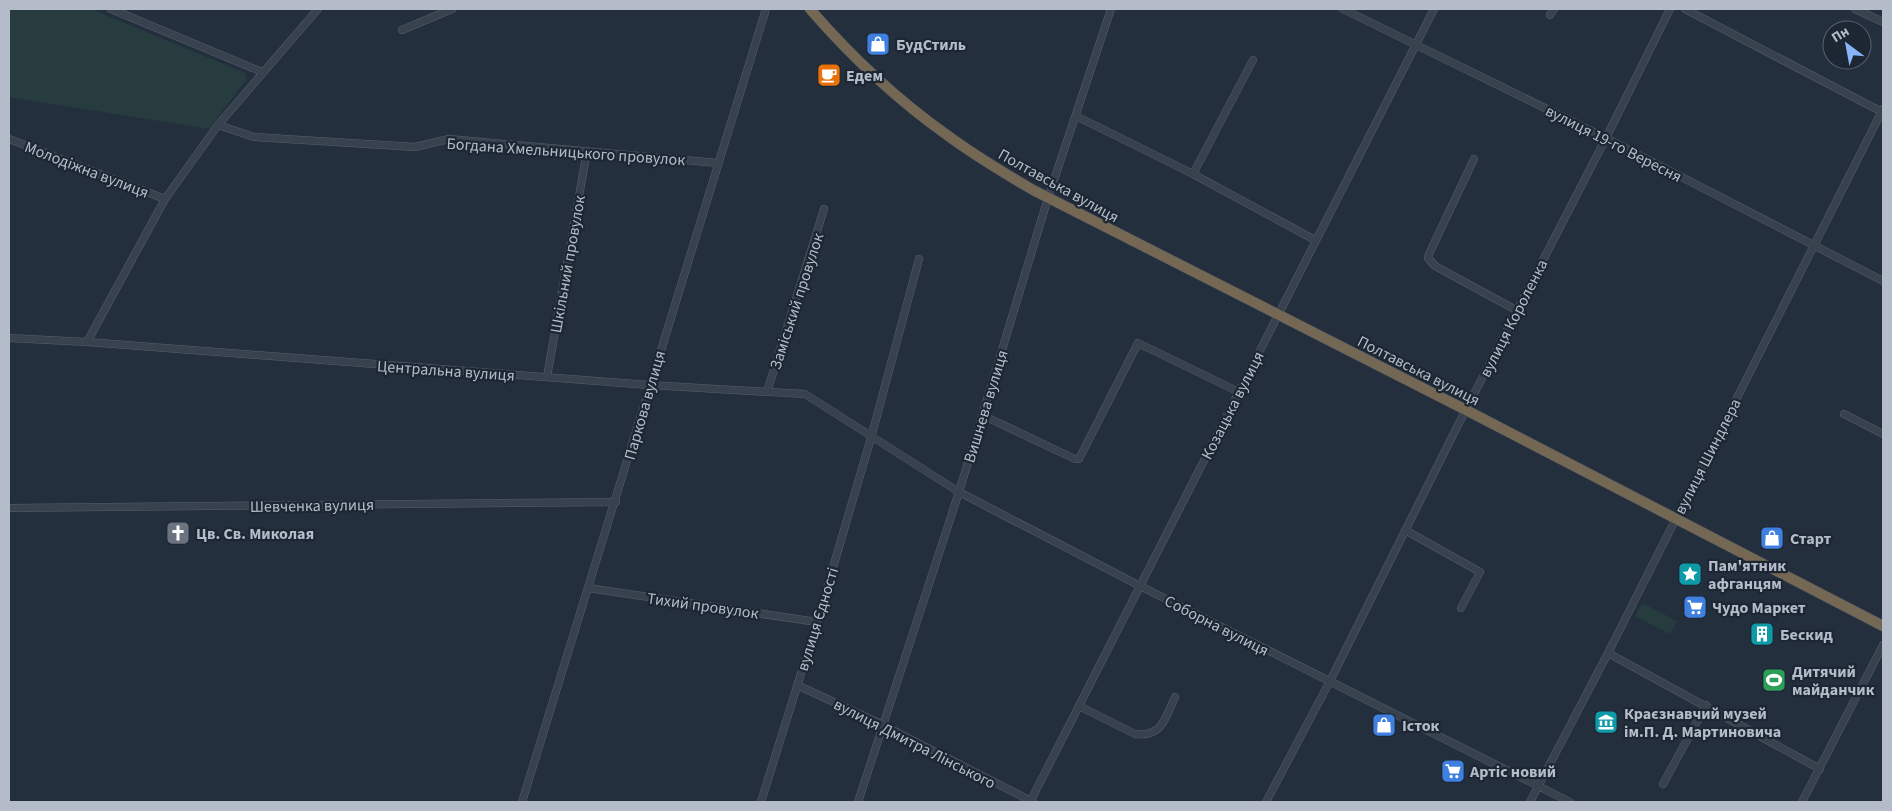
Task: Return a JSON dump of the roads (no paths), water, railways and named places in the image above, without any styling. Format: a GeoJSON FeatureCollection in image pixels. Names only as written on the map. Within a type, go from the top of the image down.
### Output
{"type":"FeatureCollection","features":[{"type":"Feature","properties":{"kind":"highway","name":"Полтавська вулиця"},"geometry":{"type":"LineString","coordinates":[[810,9],[879,79],[945,134],[980,158],[1048,198],[1466,410],[1883,626]]}},
{"type":"Feature","properties":{"kind":"street"},"geometry":{"type":"LineString","coordinates":[[110,9],[262,72]]}},
{"type":"Feature","properties":{"kind":"street"},"geometry":{"type":"LineString","coordinates":[[87,342],[164,199],[218,124],[318,9]]}},
{"type":"Feature","properties":{"kind":"street"},"geometry":{"type":"LineString","coordinates":[[402,30],[452,9]]}},
{"type":"Feature","properties":{"kind":"street","name":"Паркова вулиця"},"geometry":{"type":"LineString","coordinates":[[522,802],[616,502],[649,385],[766,9]]}},
{"type":"Feature","properties":{"kind":"street","name":"Вишнева вулиця"},"geometry":{"type":"LineString","coordinates":[[858,802],[959,492],[1048,198],[1111,9]]}},
{"type":"Feature","properties":{"kind":"street","name":"вулиця 19-го Вересня"},"geometry":{"type":"LineString","coordinates":[[1343,9],[1606,138],[1883,281]]}},
{"type":"Feature","properties":{"kind":"street","name":"Козацька вулиця"},"geometry":{"type":"LineString","coordinates":[[1031,802],[1434,9]]}},
{"type":"Feature","properties":{"kind":"street","name":"вулиця Короленка"},"geometry":{"type":"LineString","coordinates":[[1266,802],[1330,682],[1516,310],[1606,138],[1670,9]]}},
{"type":"Feature","properties":{"kind":"street"},"geometry":{"type":"LineString","coordinates":[[1685,9],[1883,110]]}},
{"type":"Feature","properties":{"kind":"street"},"geometry":{"type":"LineString","coordinates":[[1855,9],[1883,22]]}},
{"type":"Feature","properties":{"kind":"street"},"geometry":{"type":"LineString","coordinates":[[1193,174],[1253,60]]}},
{"type":"Feature","properties":{"kind":"street","name":"вулиця Шиндлера"},"geometry":{"type":"LineString","coordinates":[[1530,802],[1608,653],[1883,110]]}},
{"type":"Feature","properties":{"kind":"street"},"geometry":{"type":"LineString","coordinates":[[1076,116],[1193,174],[1315,240]]}},
{"type":"Feature","properties":{"kind":"street","name":"Богдана Хмельницького провулок"},"geometry":{"type":"LineString","coordinates":[[218,124],[254,137],[415,147],[448,138],[718,163]]}},
{"type":"Feature","properties":{"kind":"street","name":"Молодіжна вулиця"},"geometry":{"type":"LineString","coordinates":[[9,139],[164,199]]}},
{"type":"Feature","properties":{"kind":"street","name":"Шкільний провулок"},"geometry":{"type":"LineString","coordinates":[[547,377],[586,151]]}},
{"type":"Feature","properties":{"kind":"street"},"geometry":{"type":"LineString","coordinates":[[1474,159],[1428,254],[1428,258],[1435,266],[1516,310]]}},
{"type":"Feature","properties":{"kind":"street","name":"Заміський провулок"},"geometry":{"type":"LineString","coordinates":[[767,392],[824,209]]}},
{"type":"Feature","properties":{"kind":"street","name":"вулиця Єдності"},"geometry":{"type":"LineString","coordinates":[[761,802],[872,436],[919,259]]}},
{"type":"Feature","properties":{"kind":"street","name":"Центральна вулиця"},"geometry":{"type":"LineString","coordinates":[[9,338],[87,342],[649,385],[804,394],[872,436]]}},
{"type":"Feature","properties":{"kind":"street"},"geometry":{"type":"LineString","coordinates":[[982,415],[1075,459],[1079,459],[1138,343],[1239,392]]}},
{"type":"Feature","properties":{"kind":"street"},"geometry":{"type":"LineString","coordinates":[[1844,414],[1883,434]]}},
{"type":"Feature","properties":{"kind":"street","name":"Соборна вулиця"},"geometry":{"type":"LineString","coordinates":[[872,436],[959,492],[1140,586],[1570,802]]}},
{"type":"Feature","properties":{"kind":"street","name":"Шевченка вулиця"},"geometry":{"type":"LineString","coordinates":[[9,508],[616,502]]}},
{"type":"Feature","properties":{"kind":"street"},"geometry":{"type":"LineString","coordinates":[[1405,530],[1480,572],[1461,608]]}},
{"type":"Feature","properties":{"kind":"street","name":"Тихий провулок"},"geometry":{"type":"LineString","coordinates":[[588,588],[817,622]]}},
{"type":"Feature","properties":{"kind":"street"},"geometry":{"type":"LineString","coordinates":[[1802,802],[1883,645]]}},
{"type":"Feature","properties":{"kind":"street"},"geometry":{"type":"LineString","coordinates":[[1608,653],[1820,769]]}},
{"type":"Feature","properties":{"kind":"street","name":"вулиця Дмитра Лінського"},"geometry":{"type":"LineString","coordinates":[[797,685],[883,725],[1031,802]]}},
{"type":"Feature","properties":{"kind":"street"},"geometry":{"type":"LineString","coordinates":[[1079,706],[1135,734],[1144,735],[1152,734],[1161,726],[1175,697]]}},
{"type":"Feature","properties":{"kind":"street"},"geometry":{"type":"LineString","coordinates":[[1663,784],[1706,706]]}},
{"type":"Feature","properties":{"kind":"place","name":"БудСтиль"},"geometry":{"type":"Point","coordinates":[878,44]}},
{"type":"Feature","properties":{"kind":"place","name":"Едем"},"geometry":{"type":"Point","coordinates":[829,75]}},
{"type":"Feature","properties":{"kind":"place","name":"Цв. Св. Миколая"},"geometry":{"type":"Point","coordinates":[178,533]}},
{"type":"Feature","properties":{"kind":"place","name":"Старт"},"geometry":{"type":"Point","coordinates":[1772,538]}},
{"type":"Feature","properties":{"kind":"place","name":"Пам'ятник афганцям"},"geometry":{"type":"Point","coordinates":[1690,574]}},
{"type":"Feature","properties":{"kind":"place","name":"Чудо Маркет"},"geometry":{"type":"Point","coordinates":[1695,607]}},
{"type":"Feature","properties":{"kind":"place","name":"Бескид"},"geometry":{"type":"Point","coordinates":[1762,634]}},
{"type":"Feature","properties":{"kind":"place","name":"Дитячий майданчик"},"geometry":{"type":"Point","coordinates":[1774,680]}},
{"type":"Feature","properties":{"kind":"place","name":"Краєзнавчий музей ім.П. Д. Мартиновича"},"geometry":{"type":"Point","coordinates":[1606,722]}},
{"type":"Feature","properties":{"kind":"place","name":"Істок"},"geometry":{"type":"Point","coordinates":[1384,725]}},
{"type":"Feature","properties":{"kind":"place","name":"Артіс новий"},"geometry":{"type":"Point","coordinates":[1453,771]}}]}
